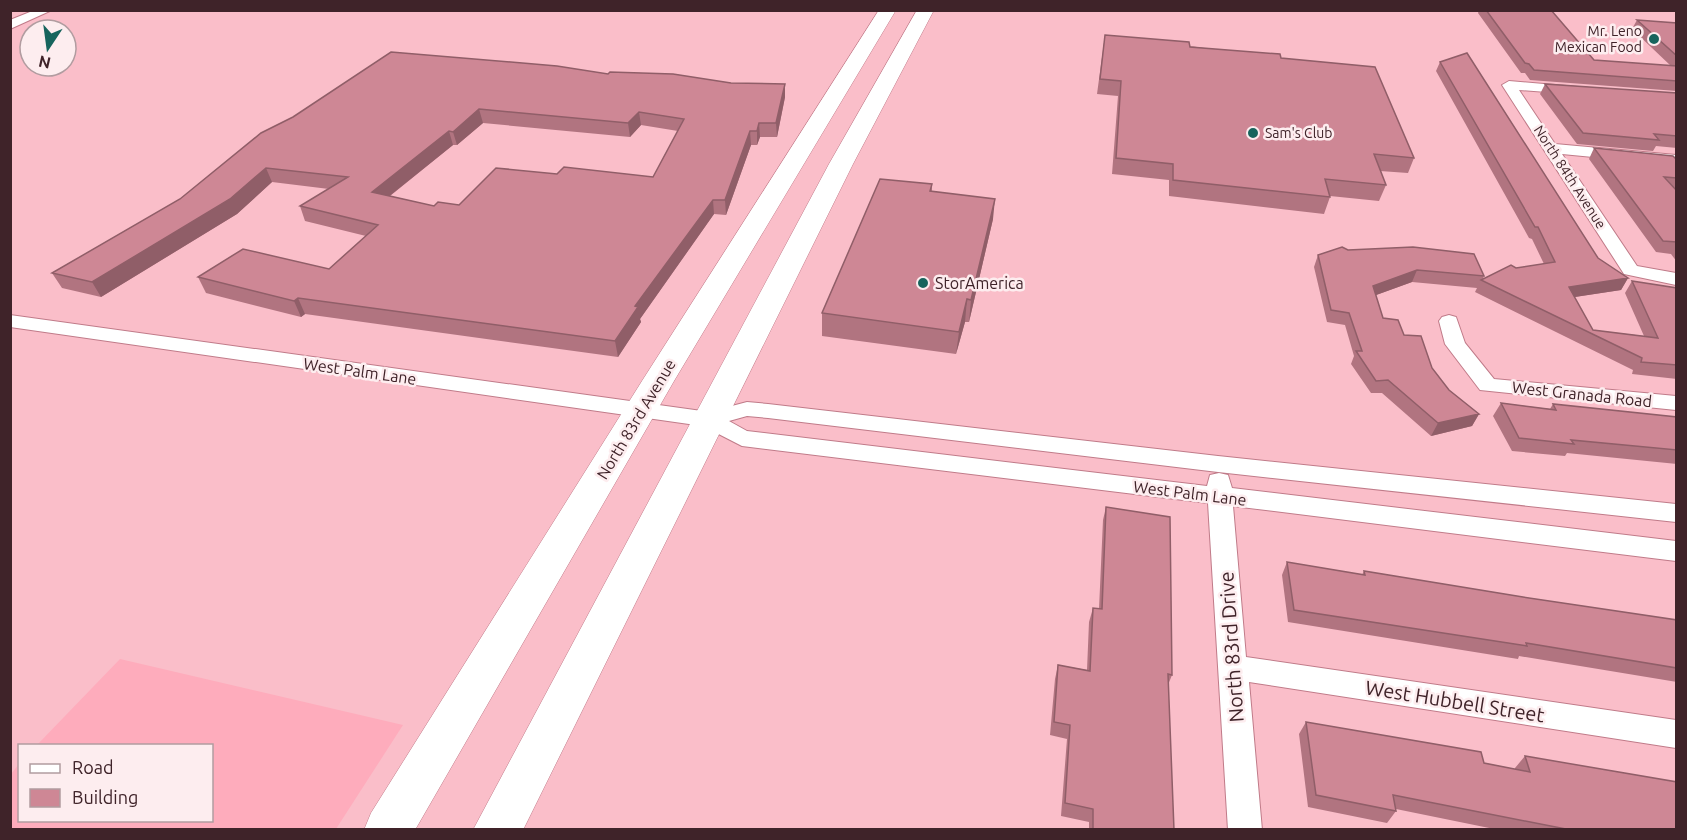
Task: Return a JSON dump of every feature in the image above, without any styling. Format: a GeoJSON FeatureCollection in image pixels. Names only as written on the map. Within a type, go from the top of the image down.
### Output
{"type":"FeatureCollection","features":[{"type":"Feature","properties":{"kind":"main road","name":"North 83rd Avenue"},"geometry":{"type":"LineString","coordinates":[[388,830],[640,411],[888,10]]}},
{"type":"Feature","properties":{"kind":"main road"},"geometry":{"type":"LineString","coordinates":[[496,830],[841,164],[926,10]]}},
{"type":"Feature","properties":{"kind":"main road"},"geometry":{"type":"LineString","coordinates":[[795,159],[841,164]]}},
{"type":"Feature","properties":{"kind":"street"},"geometry":{"type":"LineString","coordinates":[[10,25],[46,10]]}},
{"type":"Feature","properties":{"kind":"street","name":"North 84th Avenue"},"geometry":{"type":"LineString","coordinates":[[1593,91],[1509,85],[1631,270],[1677,279]]}},
{"type":"Feature","properties":{"kind":"street"},"geometry":{"type":"LineString","coordinates":[[1551,148],[1677,160]]}},
{"type":"Feature","properties":{"kind":"street","name":"West Palm Lane"},"geometry":{"type":"LineString","coordinates":[[10,321],[709,419],[747,409],[1218,464],[1677,513]]}},
{"type":"Feature","properties":{"kind":"street","name":"West Granada Road"},"geometry":{"type":"LineString","coordinates":[[1449,321],[1455,344],[1488,385],[1677,403]]}},
{"type":"Feature","properties":{"kind":"street","name":"West Palm Lane"},"geometry":{"type":"LineString","coordinates":[[709,419],[742,438],[1677,551]]}},
{"type":"Feature","properties":{"kind":"street","name":"North 83rd Drive"},"geometry":{"type":"LineString","coordinates":[[1218,464],[1245,830]]}},
{"type":"Feature","properties":{"kind":"street","name":"West Hubbell Street"},"geometry":{"type":"LineString","coordinates":[[1233,667],[1677,734]]}},
{"type":"Feature","properties":{"kind":"shaded area"},"geometry":{"type":"Polygon","coordinates":[[[120,659],[403,725],[336,829],[11,829],[11,774],[18,765],[18,822],[213,822],[213,744],[38,744],[120,659]]]}},
{"type":"Feature","properties":{"kind":"building"},"geometry":{"type":"Polygon","coordinates":[[[1486,10],[1551,10],[1594,60],[1677,66],[1677,81],[1534,70],[1525,63],[1486,10]]]}},
{"type":"Feature","properties":{"kind":"building"},"geometry":{"type":"Polygon","coordinates":[[[1637,20],[1677,23],[1677,56],[1637,20]]]}},
{"type":"Feature","properties":{"kind":"building","name":"Sam's Club"},"geometry":{"type":"Polygon","coordinates":[[[1105,35],[1189,42],[1190,47],[1280,54],[1281,58],[1375,67],[1414,158],[1374,154],[1386,185],[1325,179],[1330,197],[1173,180],[1173,164],[1116,158],[1121,81],[1100,79],[1105,35]]]}},
{"type":"Feature","properties":{"kind":"building"},"geometry":{"type":"Polygon","coordinates":[[[391,52],[557,66],[608,74],[610,72],[673,74],[731,83],[785,84],[776,123],[759,123],[757,131],[750,131],[725,200],[713,200],[635,306],[638,307],[615,341],[298,298],[294,301],[198,277],[243,249],[329,269],[378,225],[300,206],[348,177],[266,168],[230,199],[92,282],[52,273],[180,199],[261,133],[293,117],[391,52]],[[479,109],[453,132],[449,131],[372,192],[434,206],[438,202],[459,205],[496,168],[557,174],[564,167],[653,177],[684,119],[639,112],[628,123],[479,109]]]}},
{"type":"Feature","properties":{"kind":"building"},"geometry":{"type":"Polygon","coordinates":[[[1467,53],[1598,258],[1628,278],[1569,287],[1593,330],[1658,338],[1632,281],[1677,288],[1677,365],[1641,362],[1642,358],[1481,280],[1511,265],[1516,268],[1555,262],[1538,227],[1535,227],[1440,62],[1467,53]]]}},
{"type":"Feature","properties":{"kind":"building"},"geometry":{"type":"Polygon","coordinates":[[[1545,84],[1677,93],[1677,136],[1654,134],[1659,140],[1583,133],[1545,84]]]}},
{"type":"Feature","properties":{"kind":"building"},"geometry":{"type":"Polygon","coordinates":[[[1594,148],[1673,156],[1677,160],[1677,178],[1664,177],[1677,191],[1677,242],[1663,241],[1594,148]]]}},
{"type":"Feature","properties":{"kind":"building"},"geometry":{"type":"Polygon","coordinates":[[[880,179],[932,184],[930,191],[995,199],[971,300],[967,299],[959,332],[822,313],[880,179]]]}},
{"type":"Feature","properties":{"kind":"building"},"geometry":{"type":"Polygon","coordinates":[[[1342,247],[1348,250],[1413,247],[1474,254],[1484,276],[1417,270],[1373,286],[1383,318],[1398,320],[1404,335],[1421,336],[1432,368],[1449,390],[1479,414],[1438,423],[1388,380],[1376,381],[1356,351],[1362,351],[1349,313],[1331,310],[1318,255],[1342,247]]]}},
{"type":"Feature","properties":{"kind":"building"},"geometry":{"type":"Polygon","coordinates":[[[1501,403],[1556,410],[1553,404],[1677,417],[1677,450],[1571,440],[1574,444],[1519,438],[1501,403]]]}},
{"type":"Feature","properties":{"kind":"building"},"geometry":{"type":"Polygon","coordinates":[[[1106,507],[1170,517],[1172,675],[1168,674],[1174,830],[1093,830],[1093,809],[1065,803],[1070,725],[1054,722],[1058,665],[1090,671],[1093,608],[1102,609],[1106,507]]]}},
{"type":"Feature","properties":{"kind":"building"},"geometry":{"type":"Polygon","coordinates":[[[1287,562],[1365,575],[1364,571],[1677,620],[1677,668],[1526,643],[1527,646],[1294,610],[1287,562]]]}},
{"type":"Feature","properties":{"kind":"building"},"geometry":{"type":"Polygon","coordinates":[[[1306,722],[1481,752],[1484,763],[1530,772],[1525,756],[1677,782],[1677,830],[1571,830],[1393,795],[1396,811],[1316,795],[1306,722]]]}},
{"type":"Feature","properties":{"kind":"place","name":"Mr. Leno Mexican Food"},"geometry":{"type":"Point","coordinates":[1654,39]}},
{"type":"Feature","properties":{"kind":"place","name":"Sam's Club"},"geometry":{"type":"Point","coordinates":[1253,133]}},
{"type":"Feature","properties":{"kind":"place","name":"StorAmerica"},"geometry":{"type":"Point","coordinates":[923,283]}}]}
